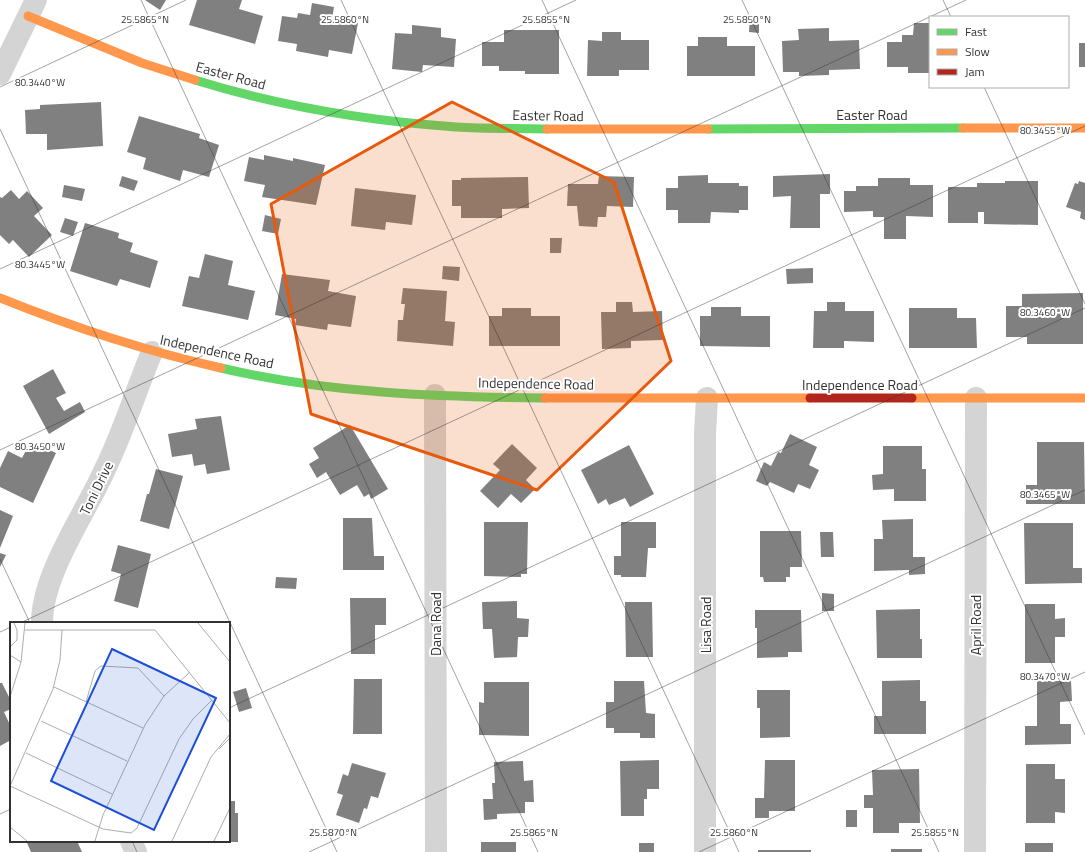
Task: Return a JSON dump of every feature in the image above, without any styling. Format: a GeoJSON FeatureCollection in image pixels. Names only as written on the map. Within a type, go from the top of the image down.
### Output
{"type":"FeatureCollection","features":[{"type":"Feature","properties":{"kind":"street"},"geometry":{"type":"LineString","coordinates":[[0,74],[32,8]]}},
{"type":"Feature","properties":{"kind":"street","name":"Easter Road"},"geometry":{"type":"LineString","coordinates":[[32,8],[142,63],[215,86],[303,107],[393,121],[456,127],[565,129],[1085,128]]}},
{"type":"Feature","properties":{"kind":"street","name":"Independence Road"},"geometry":{"type":"LineString","coordinates":[[0,298],[65,324],[152,352],[235,370],[332,387],[435,395],[707,398],[1085,398]]}},
{"type":"Feature","properties":{"kind":"street","name":"Toni Drive"},"geometry":{"type":"LineString","coordinates":[[42,622],[43,609],[51,579],[109,463],[152,352]]}},
{"type":"Feature","properties":{"kind":"street","name":"Dana Road"},"geometry":{"type":"LineString","coordinates":[[435,395],[436,852]]}},
{"type":"Feature","properties":{"kind":"street","name":"Lisa Road"},"geometry":{"type":"LineString","coordinates":[[705,852],[707,398]]}},
{"type":"Feature","properties":{"kind":"street","name":"April Road"},"geometry":{"type":"LineString","coordinates":[[975,852],[976,398]]}},
{"type":"Feature","properties":{"kind":"street"},"geometry":{"type":"LineString","coordinates":[[131,842],[136,852]]}},
{"type":"Feature","properties":{"kind":"highlighted area"},"geometry":{"type":"Polygon","coordinates":[[[452,102],[614,182],[671,361],[537,490],[311,414],[271,204],[452,102]]]}},
{"type":"Feature","properties":{"kind":"building"},"geometry":{"type":"Polygon","coordinates":[[[145,0],[166,0],[160,10],[145,0]]]}},
{"type":"Feature","properties":{"kind":"building"},"geometry":{"type":"Polygon","coordinates":[[[197,0],[242,0],[239,9],[263,16],[255,44],[189,25],[197,0]]]}},
{"type":"Feature","properties":{"kind":"building"},"geometry":{"type":"Polygon","coordinates":[[[312,3],[334,7],[332,19],[358,23],[352,54],[329,50],[328,57],[296,51],[297,44],[278,41],[282,16],[297,18],[298,13],[310,15],[312,3]]]}},
{"type":"Feature","properties":{"kind":"building"},"geometry":{"type":"Polygon","coordinates":[[[750,15],[759,16],[759,33],[749,32],[750,15]]]}},
{"type":"Feature","properties":{"kind":"building"},"geometry":{"type":"Polygon","coordinates":[[[914,23],[929,23],[929,73],[908,73],[908,67],[887,67],[887,42],[902,42],[902,35],[913,35],[914,23]]]}},
{"type":"Feature","properties":{"kind":"building"},"geometry":{"type":"Polygon","coordinates":[[[412,25],[441,28],[441,37],[456,39],[454,67],[423,65],[422,72],[392,69],[395,33],[412,34],[412,25]]]}},
{"type":"Feature","properties":{"kind":"building"},"geometry":{"type":"Polygon","coordinates":[[[829,28],[829,41],[859,40],[860,69],[829,70],[829,75],[799,76],[799,72],[783,72],[782,41],[799,40],[798,29],[829,28]]]}},
{"type":"Feature","properties":{"kind":"building"},"geometry":{"type":"Polygon","coordinates":[[[504,30],[559,30],[559,74],[525,74],[525,71],[499,71],[499,66],[482,66],[482,42],[504,42],[504,30]]]}},
{"type":"Feature","properties":{"kind":"building"},"geometry":{"type":"Polygon","coordinates":[[[602,32],[621,32],[621,40],[649,40],[649,70],[619,70],[619,76],[587,76],[588,40],[602,41],[602,32]]]}},
{"type":"Feature","properties":{"kind":"building"},"geometry":{"type":"Polygon","coordinates":[[[698,37],[727,37],[727,46],[755,46],[755,76],[687,76],[687,46],[698,46],[698,37]]]}},
{"type":"Feature","properties":{"kind":"building"},"geometry":{"type":"Polygon","coordinates":[[[1079,43],[1085,43],[1085,67],[1079,67],[1079,43]]]}},
{"type":"Feature","properties":{"kind":"building"},"geometry":{"type":"Polygon","coordinates":[[[101,102],[103,146],[47,150],[47,134],[26,134],[25,110],[40,109],[40,105],[101,102]]]}},
{"type":"Feature","properties":{"kind":"building"},"geometry":{"type":"Polygon","coordinates":[[[139,116],[200,134],[199,138],[219,145],[209,177],[183,170],[180,181],[143,169],[146,158],[127,152],[139,116]]]}},
{"type":"Feature","properties":{"kind":"building"},"geometry":{"type":"Polygon","coordinates":[[[264,155],[293,161],[293,158],[325,165],[316,205],[262,197],[265,185],[244,181],[249,157],[264,160],[264,155]]]}},
{"type":"Feature","properties":{"kind":"building"},"geometry":{"type":"Polygon","coordinates":[[[830,174],[830,194],[820,194],[820,228],[790,228],[791,196],[773,197],[773,176],[830,174]]]}},
{"type":"Feature","properties":{"kind":"building"},"geometry":{"type":"Polygon","coordinates":[[[708,175],[708,183],[739,183],[739,186],[748,186],[748,210],[739,210],[739,213],[711,212],[710,223],[678,223],[678,210],[666,210],[666,188],[678,188],[678,176],[708,175]]]}},
{"type":"Feature","properties":{"kind":"building"},"geometry":{"type":"Polygon","coordinates":[[[122,176],[138,181],[134,191],[119,186],[122,176]]]}},
{"type":"Feature","properties":{"kind":"building"},"geometry":{"type":"Polygon","coordinates":[[[599,176],[634,177],[633,207],[607,206],[606,217],[598,217],[597,227],[579,226],[577,206],[567,206],[568,184],[598,184],[599,176]]]}},
{"type":"Feature","properties":{"kind":"building"},"geometry":{"type":"Polygon","coordinates":[[[528,177],[529,208],[502,209],[502,218],[461,218],[461,206],[452,206],[452,180],[461,180],[461,178],[528,177]]]}},
{"type":"Feature","properties":{"kind":"building"},"geometry":{"type":"Polygon","coordinates":[[[878,178],[910,178],[910,185],[933,185],[933,217],[906,216],[906,239],[884,239],[884,217],[873,217],[873,211],[844,212],[844,191],[856,191],[856,186],[878,186],[878,178]]]}},
{"type":"Feature","properties":{"kind":"building"},"geometry":{"type":"Polygon","coordinates":[[[1005,181],[1038,181],[1038,225],[984,224],[984,212],[978,212],[978,223],[948,223],[948,187],[977,187],[977,183],[1005,183],[1005,181]]]}},
{"type":"Feature","properties":{"kind":"building"},"geometry":{"type":"Polygon","coordinates":[[[1079,181],[1085,183],[1085,220],[1080,218],[1081,212],[1066,207],[1075,183],[1078,184],[1079,181]]]}},
{"type":"Feature","properties":{"kind":"building"},"geometry":{"type":"Polygon","coordinates":[[[64,185],[85,189],[82,201],[62,197],[64,185]]]}},
{"type":"Feature","properties":{"kind":"building"},"geometry":{"type":"Polygon","coordinates":[[[355,188],[416,195],[412,225],[386,222],[385,230],[351,226],[355,188]]]}},
{"type":"Feature","properties":{"kind":"building"},"geometry":{"type":"Polygon","coordinates":[[[11,190],[19,199],[27,191],[43,208],[34,216],[52,235],[29,257],[13,240],[9,244],[0,235],[0,197],[2,198],[11,190]]]}},
{"type":"Feature","properties":{"kind":"building"},"geometry":{"type":"Polygon","coordinates":[[[265,215],[281,219],[278,234],[262,231],[265,215]]]}},
{"type":"Feature","properties":{"kind":"building"},"geometry":{"type":"Polygon","coordinates":[[[65,218],[78,222],[73,236],[60,232],[65,218]]]}},
{"type":"Feature","properties":{"kind":"building"},"geometry":{"type":"Polygon","coordinates":[[[85,223],[119,233],[118,238],[133,243],[130,252],[158,261],[150,288],[120,279],[117,286],[70,271],[85,223]]]}},
{"type":"Feature","properties":{"kind":"building"},"geometry":{"type":"Polygon","coordinates":[[[550,238],[562,238],[561,253],[550,253],[550,238]]]}},
{"type":"Feature","properties":{"kind":"building"},"geometry":{"type":"Polygon","coordinates":[[[205,254],[233,261],[228,285],[255,291],[248,320],[182,306],[189,276],[199,278],[205,254]]]}},
{"type":"Feature","properties":{"kind":"building"},"geometry":{"type":"Polygon","coordinates":[[[443,266],[460,267],[459,281],[442,279],[443,266]]]}},
{"type":"Feature","properties":{"kind":"building"},"geometry":{"type":"Polygon","coordinates":[[[813,268],[813,283],[787,284],[786,269],[813,268]]]}},
{"type":"Feature","properties":{"kind":"building"},"geometry":{"type":"Polygon","coordinates":[[[282,274],[330,280],[328,291],[356,296],[351,327],[328,324],[327,330],[295,325],[296,319],[275,315],[282,274]]]}},
{"type":"Feature","properties":{"kind":"building"},"geometry":{"type":"Polygon","coordinates":[[[403,288],[447,291],[445,321],[455,322],[453,346],[397,341],[398,320],[403,320],[405,304],[401,304],[403,288]]]}},
{"type":"Feature","properties":{"kind":"building"},"geometry":{"type":"Polygon","coordinates":[[[1083,293],[1083,344],[1027,344],[1027,337],[1006,337],[1006,306],[1022,306],[1022,294],[1083,293]]]}},
{"type":"Feature","properties":{"kind":"building"},"geometry":{"type":"Polygon","coordinates":[[[616,302],[632,302],[633,312],[662,311],[663,340],[631,341],[631,348],[602,349],[601,312],[616,312],[616,302]]]}},
{"type":"Feature","properties":{"kind":"building"},"geometry":{"type":"Polygon","coordinates":[[[827,302],[845,302],[845,311],[874,311],[874,342],[844,341],[844,348],[813,348],[814,311],[827,311],[827,302]]]}},
{"type":"Feature","properties":{"kind":"building"},"geometry":{"type":"Polygon","coordinates":[[[711,307],[741,307],[741,316],[770,316],[770,347],[700,346],[700,316],[711,316],[711,307]]]}},
{"type":"Feature","properties":{"kind":"building"},"geometry":{"type":"Polygon","coordinates":[[[502,308],[531,308],[531,316],[560,316],[560,346],[489,346],[489,316],[502,316],[502,308]]]}},
{"type":"Feature","properties":{"kind":"building"},"geometry":{"type":"Polygon","coordinates":[[[909,308],[957,308],[957,318],[976,318],[977,348],[909,348],[909,308]]]}},
{"type":"Feature","properties":{"kind":"building"},"geometry":{"type":"Polygon","coordinates":[[[53,369],[66,393],[56,398],[64,411],[80,402],[85,412],[49,434],[23,386],[53,369]]]}},
{"type":"Feature","properties":{"kind":"building"},"geometry":{"type":"Polygon","coordinates":[[[221,416],[230,470],[207,474],[205,464],[194,466],[192,454],[172,457],[168,434],[197,429],[195,419],[221,416]]]}},
{"type":"Feature","properties":{"kind":"building"},"geometry":{"type":"Polygon","coordinates":[[[350,425],[388,489],[371,499],[369,494],[364,497],[357,485],[340,495],[326,472],[317,478],[309,464],[319,458],[313,448],[350,425]]]}},
{"type":"Feature","properties":{"kind":"building"},"geometry":{"type":"Polygon","coordinates":[[[790,434],[817,447],[809,465],[819,470],[810,489],[798,484],[794,493],[770,482],[767,486],[756,481],[764,462],[771,466],[778,452],[781,453],[790,434]]]}},
{"type":"Feature","properties":{"kind":"building"},"geometry":{"type":"Polygon","coordinates":[[[31,441],[56,453],[33,503],[0,487],[0,468],[8,451],[22,458],[31,441]]]}},
{"type":"Feature","properties":{"kind":"building"},"geometry":{"type":"Polygon","coordinates":[[[1037,442],[1084,442],[1085,504],[1026,504],[1026,485],[1037,485],[1037,442]]]}},
{"type":"Feature","properties":{"kind":"building"},"geometry":{"type":"Polygon","coordinates":[[[512,444],[537,468],[526,480],[535,489],[521,503],[511,494],[498,508],[480,491],[500,470],[493,464],[512,444]]]}},
{"type":"Feature","properties":{"kind":"building"},"geometry":{"type":"Polygon","coordinates":[[[629,445],[654,494],[630,507],[625,498],[609,505],[606,499],[598,504],[581,470],[629,445]]]}},
{"type":"Feature","properties":{"kind":"building"},"geometry":{"type":"Polygon","coordinates":[[[883,446],[922,446],[922,469],[926,469],[926,501],[894,501],[894,489],[873,490],[872,475],[883,474],[883,446]]]}},
{"type":"Feature","properties":{"kind":"building"},"geometry":{"type":"Polygon","coordinates":[[[156,469],[183,476],[169,529],[140,521],[147,494],[149,494],[156,469]]]}},
{"type":"Feature","properties":{"kind":"building"},"geometry":{"type":"Polygon","coordinates":[[[0,510],[13,516],[0,548],[0,510]]]}},
{"type":"Feature","properties":{"kind":"building"},"geometry":{"type":"Polygon","coordinates":[[[343,518],[372,518],[374,556],[384,556],[384,570],[343,570],[343,518]]]}},
{"type":"Feature","properties":{"kind":"building"},"geometry":{"type":"Polygon","coordinates":[[[913,519],[913,557],[925,557],[925,574],[909,575],[909,570],[874,571],[874,539],[883,539],[882,520],[913,519]]]}},
{"type":"Feature","properties":{"kind":"building"},"geometry":{"type":"Polygon","coordinates":[[[484,522],[528,522],[527,574],[521,574],[521,577],[484,576],[484,522]]]}},
{"type":"Feature","properties":{"kind":"building"},"geometry":{"type":"Polygon","coordinates":[[[621,522],[656,522],[656,548],[648,548],[646,577],[621,577],[621,575],[614,575],[614,556],[621,556],[621,522]]]}},
{"type":"Feature","properties":{"kind":"building"},"geometry":{"type":"Polygon","coordinates":[[[1024,523],[1073,523],[1073,568],[1082,568],[1082,583],[1025,584],[1024,523]]]}},
{"type":"Feature","properties":{"kind":"building"},"geometry":{"type":"Polygon","coordinates":[[[760,531],[801,531],[802,567],[790,567],[790,577],[786,577],[786,582],[764,582],[763,577],[760,577],[760,531]]]}},
{"type":"Feature","properties":{"kind":"building"},"geometry":{"type":"Polygon","coordinates":[[[820,532],[833,532],[834,557],[821,557],[820,532]]]}},
{"type":"Feature","properties":{"kind":"building"},"geometry":{"type":"Polygon","coordinates":[[[118,545],[151,554],[138,608],[114,601],[121,574],[111,571],[118,545]]]}},
{"type":"Feature","properties":{"kind":"building"},"geometry":{"type":"Polygon","coordinates":[[[0,553],[6,555],[0,567],[0,553]]]}},
{"type":"Feature","properties":{"kind":"building"},"geometry":{"type":"Polygon","coordinates":[[[276,577],[297,578],[296,589],[275,588],[276,577]]]}},
{"type":"Feature","properties":{"kind":"building"},"geometry":{"type":"Polygon","coordinates":[[[822,593],[834,594],[834,611],[822,611],[822,593]]]}},
{"type":"Feature","properties":{"kind":"building"},"geometry":{"type":"Polygon","coordinates":[[[350,598],[386,598],[386,625],[375,625],[375,654],[351,654],[350,598]]]}},
{"type":"Feature","properties":{"kind":"building"},"geometry":{"type":"Polygon","coordinates":[[[517,601],[517,618],[529,619],[528,637],[518,637],[517,657],[494,658],[492,629],[483,629],[482,602],[517,601]]]}},
{"type":"Feature","properties":{"kind":"building"},"geometry":{"type":"Polygon","coordinates":[[[625,602],[652,602],[653,657],[626,657],[625,602]]]}},
{"type":"Feature","properties":{"kind":"building"},"geometry":{"type":"Polygon","coordinates":[[[1025,604],[1055,604],[1055,619],[1065,618],[1065,637],[1055,637],[1055,663],[1025,663],[1025,604]]]}},
{"type":"Feature","properties":{"kind":"building"},"geometry":{"type":"Polygon","coordinates":[[[920,609],[920,639],[922,639],[922,658],[877,658],[876,610],[920,609]]]}},
{"type":"Feature","properties":{"kind":"building"},"geometry":{"type":"Polygon","coordinates":[[[755,610],[801,610],[802,652],[788,652],[788,657],[757,658],[757,628],[755,628],[755,610]]]}},
{"type":"Feature","properties":{"kind":"building"},"geometry":{"type":"Polygon","coordinates":[[[354,679],[382,679],[382,734],[353,734],[354,679]]]}},
{"type":"Feature","properties":{"kind":"building"},"geometry":{"type":"Polygon","coordinates":[[[920,680],[920,701],[926,701],[926,734],[874,734],[874,716],[882,716],[882,681],[920,680]]]}},
{"type":"Feature","properties":{"kind":"building"},"geometry":{"type":"Polygon","coordinates":[[[614,681],[644,681],[646,713],[655,714],[655,738],[640,738],[640,733],[614,733],[614,728],[606,728],[606,702],[614,702],[614,681]]]}},
{"type":"Feature","properties":{"kind":"building"},"geometry":{"type":"Polygon","coordinates":[[[1037,681],[1071,681],[1072,701],[1060,702],[1060,724],[1071,724],[1071,744],[1025,745],[1025,726],[1037,726],[1037,681]]]}},
{"type":"Feature","properties":{"kind":"building"},"geometry":{"type":"Polygon","coordinates":[[[484,682],[529,682],[529,736],[479,735],[479,702],[484,703],[484,682]]]}},
{"type":"Feature","properties":{"kind":"building"},"geometry":{"type":"Polygon","coordinates":[[[0,683],[2,683],[10,699],[10,709],[4,712],[10,725],[10,741],[0,746],[0,683]]]}},
{"type":"Feature","properties":{"kind":"building"},"geometry":{"type":"Polygon","coordinates":[[[246,688],[252,708],[239,712],[233,692],[246,688]]]}},
{"type":"Feature","properties":{"kind":"building"},"geometry":{"type":"Polygon","coordinates":[[[757,690],[790,690],[790,737],[760,738],[760,708],[757,708],[757,690]]]}},
{"type":"Feature","properties":{"kind":"building"},"geometry":{"type":"Polygon","coordinates":[[[659,760],[659,789],[647,789],[647,799],[644,799],[644,816],[621,816],[620,761],[659,760]]]}},
{"type":"Feature","properties":{"kind":"building"},"geometry":{"type":"Polygon","coordinates":[[[765,760],[795,760],[795,811],[769,811],[769,818],[755,818],[755,798],[764,798],[765,760]]]}},
{"type":"Feature","properties":{"kind":"building"},"geometry":{"type":"Polygon","coordinates":[[[523,761],[524,781],[533,780],[534,802],[525,802],[525,813],[497,814],[497,819],[484,820],[483,799],[493,799],[492,783],[495,783],[494,762],[523,761]]]}},
{"type":"Feature","properties":{"kind":"building"},"geometry":{"type":"Polygon","coordinates":[[[352,763],[386,773],[378,798],[371,796],[367,809],[364,808],[359,823],[336,815],[343,795],[337,793],[343,774],[348,776],[352,763]]]}},
{"type":"Feature","properties":{"kind":"building"},"geometry":{"type":"Polygon","coordinates":[[[1026,764],[1055,764],[1055,779],[1065,779],[1065,813],[1055,812],[1055,823],[1026,823],[1026,764]]]}},
{"type":"Feature","properties":{"kind":"building"},"geometry":{"type":"Polygon","coordinates":[[[919,769],[920,823],[899,823],[899,833],[873,833],[873,808],[864,808],[864,795],[873,795],[872,770],[919,769]]]}},
{"type":"Feature","properties":{"kind":"building"},"geometry":{"type":"Polygon","coordinates":[[[230,801],[235,801],[235,813],[238,813],[238,842],[230,842],[230,801]]]}},
{"type":"Feature","properties":{"kind":"building"},"geometry":{"type":"Polygon","coordinates":[[[846,810],[857,810],[857,827],[846,827],[846,810]]]}},
{"type":"Feature","properties":{"kind":"building"},"geometry":{"type":"Polygon","coordinates":[[[77,842],[82,852],[31,852],[27,843],[77,842]]]}},
{"type":"Feature","properties":{"kind":"building"},"geometry":{"type":"Polygon","coordinates":[[[481,842],[516,842],[516,852],[481,852],[481,842]]]}},
{"type":"Feature","properties":{"kind":"building"},"geometry":{"type":"Polygon","coordinates":[[[639,843],[654,843],[654,852],[639,852],[639,843]]]}},
{"type":"Feature","properties":{"kind":"building"},"geometry":{"type":"Polygon","coordinates":[[[1025,843],[1053,843],[1053,852],[1025,852],[1025,843]]]}},
{"type":"Feature","properties":{"kind":"building"},"geometry":{"type":"Polygon","coordinates":[[[891,849],[922,849],[922,852],[891,852],[891,849]]]}},
{"type":"Feature","properties":{"kind":"building"},"geometry":{"type":"Polygon","coordinates":[[[758,850],[811,850],[811,852],[758,852],[758,850]]]}},
{"type":"Feature","properties":{"kind":"traffic: fast"},"geometry":{"type":"LineString","coordinates":[[195,80],[291,105],[390,121],[456,127],[547,129]]}},
{"type":"Feature","properties":{"kind":"traffic: fast"},"geometry":{"type":"LineString","coordinates":[[708,129],[963,128]]}},
{"type":"Feature","properties":{"kind":"traffic: fast"},"geometry":{"type":"LineString","coordinates":[[221,368],[301,383],[382,392],[423,395],[545,398]]}},
{"type":"Feature","properties":{"kind":"traffic: slow"},"geometry":{"type":"LineString","coordinates":[[28,16],[142,63],[195,80]]}},
{"type":"Feature","properties":{"kind":"traffic: slow"},"geometry":{"type":"LineString","coordinates":[[963,128],[1085,128]]}},
{"type":"Feature","properties":{"kind":"traffic: slow"},"geometry":{"type":"LineString","coordinates":[[547,129],[708,129]]}},
{"type":"Feature","properties":{"kind":"traffic: slow"},"geometry":{"type":"LineString","coordinates":[[0,298],[109,338],[221,368]]}},
{"type":"Feature","properties":{"kind":"traffic: slow"},"geometry":{"type":"LineString","coordinates":[[545,398],[810,398]]}},
{"type":"Feature","properties":{"kind":"traffic: slow"},"geometry":{"type":"LineString","coordinates":[[912,398],[1085,398]]}},
{"type":"Feature","properties":{"kind":"traffic: jam"},"geometry":{"type":"LineString","coordinates":[[810,398],[912,398]]}}]}
